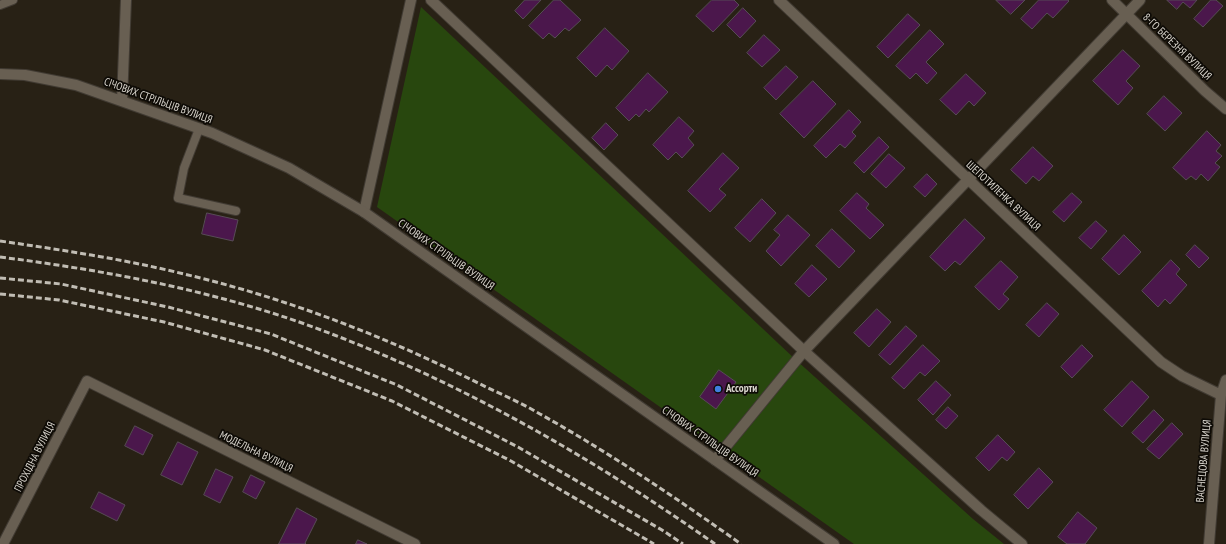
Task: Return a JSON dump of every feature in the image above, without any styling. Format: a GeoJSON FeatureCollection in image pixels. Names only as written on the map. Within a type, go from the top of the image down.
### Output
{"type":"FeatureCollection","features":[{"type":"Feature","properties":{"kind":"street"},"geometry":{"type":"LineString","coordinates":[[122,101],[126,0]]}},
{"type":"Feature","properties":{"kind":"street"},"geometry":{"type":"LineString","coordinates":[[364,212],[411,0]]}},
{"type":"Feature","properties":{"kind":"street"},"geometry":{"type":"LineString","coordinates":[[431,0],[804,351],[981,510],[1022,544]]}},
{"type":"Feature","properties":{"kind":"street","name":"ШЕПОТИЛЕНКА ВУЛИЦЯ"},"geometry":{"type":"LineString","coordinates":[[779,0],[1162,362],[1182,376],[1221,395]]}},
{"type":"Feature","properties":{"kind":"street","name":"8-ГО БЕРЕЗНЯ ВУЛИЦЯ"},"geometry":{"type":"LineString","coordinates":[[1112,0],[1205,91],[1226,109]]}},
{"type":"Feature","properties":{"kind":"street"},"geometry":{"type":"LineString","coordinates":[[715,460],[804,351],[1140,0]]}},
{"type":"Feature","properties":{"kind":"street","name":"СІЧОВИХ СТРІЛЬЦІВ ВУЛИЦЯ"},"geometry":{"type":"LineString","coordinates":[[0,74],[25,75],[76,85],[199,129],[289,168],[364,212],[834,544]]}},
{"type":"Feature","properties":{"kind":"street","name":"ВАСНЕЦОВА ВУЛИЦЯ"},"geometry":{"type":"LineString","coordinates":[[1209,544],[1221,395],[1226,380]]}},
{"type":"Feature","properties":{"kind":"street","name":"ПРОХІДНА ВУЛИЦЯ"},"geometry":{"type":"LineString","coordinates":[[4,544],[87,381]]}},
{"type":"Feature","properties":{"kind":"street","name":"МОДЕЛЬНА ВУЛИЦЯ"},"geometry":{"type":"LineString","coordinates":[[87,381],[415,544]]}},
{"type":"Feature","properties":{"kind":"lane"},"geometry":{"type":"LineString","coordinates":[[0,5],[13,0]]}},
{"type":"Feature","properties":{"kind":"lane"},"geometry":{"type":"LineString","coordinates":[[199,129],[184,168],[178,198],[236,211]]}},
{"type":"Feature","properties":{"kind":"green space"},"geometry":{"type":"Polygon","coordinates":[[[421,7],[796,360],[973,519],[1004,544],[854,544],[377,207],[421,7]]]}},
{"type":"Feature","properties":{"kind":"building"},"geometry":{"type":"Polygon","coordinates":[[[525,0],[541,0],[523,19],[515,11],[525,0]]]}},
{"type":"Feature","properties":{"kind":"building"},"geometry":{"type":"Polygon","coordinates":[[[554,0],[560,0],[581,20],[569,31],[565,28],[555,38],[549,33],[543,39],[529,26],[554,0]]]}},
{"type":"Feature","properties":{"kind":"building"},"geometry":{"type":"Polygon","coordinates":[[[712,0],[734,0],[739,5],[713,32],[696,16],[712,0]]]}},
{"type":"Feature","properties":{"kind":"building"},"geometry":{"type":"Polygon","coordinates":[[[996,0],[1025,0],[1011,14],[996,0]]]}},
{"type":"Feature","properties":{"kind":"building"},"geometry":{"type":"Polygon","coordinates":[[[1039,0],[1069,1],[1053,18],[1047,13],[1032,29],[1021,19],[1039,0]]]}},
{"type":"Feature","properties":{"kind":"building"},"geometry":{"type":"Polygon","coordinates":[[[1167,0],[1197,0],[1190,8],[1183,2],[1177,9],[1167,0]]]}},
{"type":"Feature","properties":{"kind":"building"},"geometry":{"type":"Polygon","coordinates":[[[1211,0],[1216,0],[1223,6],[1203,27],[1194,19],[1211,0]]]}},
{"type":"Feature","properties":{"kind":"building"},"geometry":{"type":"Polygon","coordinates":[[[743,8],[756,21],[740,38],[727,25],[743,8]]]}},
{"type":"Feature","properties":{"kind":"building"},"geometry":{"type":"Polygon","coordinates":[[[908,14],[920,25],[888,58],[877,47],[908,14]]]}},
{"type":"Feature","properties":{"kind":"building"},"geometry":{"type":"Polygon","coordinates":[[[605,28],[629,51],[612,70],[607,65],[596,77],[577,58],[605,28]]]}},
{"type":"Feature","properties":{"kind":"building"},"geometry":{"type":"Polygon","coordinates":[[[930,30],[944,44],[926,62],[937,73],[927,84],[916,73],[910,79],[896,66],[930,30]]]}},
{"type":"Feature","properties":{"kind":"building"},"geometry":{"type":"Polygon","coordinates":[[[764,35],[780,50],[762,67],[747,53],[764,35]]]}},
{"type":"Feature","properties":{"kind":"building"},"geometry":{"type":"Polygon","coordinates":[[[1123,50],[1140,66],[1126,81],[1133,88],[1118,105],[1093,81],[1123,50]]]}},
{"type":"Feature","properties":{"kind":"building"},"geometry":{"type":"Polygon","coordinates":[[[786,66],[798,77],[776,100],[764,88],[786,66]]]}},
{"type":"Feature","properties":{"kind":"building"},"geometry":{"type":"Polygon","coordinates":[[[648,73],[668,92],[649,112],[646,109],[639,117],[636,114],[629,121],[616,108],[648,73]]]}},
{"type":"Feature","properties":{"kind":"building"},"geometry":{"type":"Polygon","coordinates":[[[966,74],[986,93],[974,106],[969,101],[956,115],[940,100],[966,74]]]}},
{"type":"Feature","properties":{"kind":"building"},"geometry":{"type":"Polygon","coordinates":[[[813,81],[836,104],[804,138],[780,114],[813,81]]]}},
{"type":"Feature","properties":{"kind":"building"},"geometry":{"type":"Polygon","coordinates":[[[1164,96],[1182,113],[1165,131],[1147,114],[1164,96]]]}},
{"type":"Feature","properties":{"kind":"building"},"geometry":{"type":"Polygon","coordinates":[[[849,110],[861,122],[852,132],[856,136],[845,148],[840,144],[826,158],[814,146],[849,110]]]}},
{"type":"Feature","properties":{"kind":"building"},"geometry":{"type":"Polygon","coordinates":[[[679,117],[694,131],[688,138],[694,145],[682,158],[676,152],[668,160],[653,145],[679,117]]]}},
{"type":"Feature","properties":{"kind":"building"},"geometry":{"type":"Polygon","coordinates":[[[606,123],[618,135],[604,150],[592,138],[606,123]]]}},
{"type":"Feature","properties":{"kind":"building"},"geometry":{"type":"Polygon","coordinates":[[[1207,131],[1221,145],[1216,151],[1222,156],[1215,163],[1220,167],[1208,181],[1201,174],[1196,180],[1191,176],[1186,180],[1173,168],[1207,131]]]}},
{"type":"Feature","properties":{"kind":"building"},"geometry":{"type":"Polygon","coordinates":[[[879,137],[889,147],[864,173],[854,163],[879,137]]]}},
{"type":"Feature","properties":{"kind":"building"},"geometry":{"type":"Polygon","coordinates":[[[1033,147],[1053,166],[1039,181],[1033,176],[1026,184],[1011,170],[1033,147]]]}},
{"type":"Feature","properties":{"kind":"building"},"geometry":{"type":"Polygon","coordinates":[[[723,153],[739,168],[719,189],[726,195],[710,212],[688,191],[723,153]]]}},
{"type":"Feature","properties":{"kind":"building"},"geometry":{"type":"Polygon","coordinates":[[[889,154],[905,168],[886,188],[871,174],[889,154]]]}},
{"type":"Feature","properties":{"kind":"building"},"geometry":{"type":"Polygon","coordinates":[[[927,174],[937,184],[925,197],[914,187],[927,174]]]}},
{"type":"Feature","properties":{"kind":"building"},"geometry":{"type":"Polygon","coordinates":[[[857,193],[869,204],[866,208],[884,225],[870,239],[840,211],[857,193]]]}},
{"type":"Feature","properties":{"kind":"building"},"geometry":{"type":"Polygon","coordinates":[[[1072,193],[1082,202],[1064,222],[1053,212],[1072,193]]]}},
{"type":"Feature","properties":{"kind":"building"},"geometry":{"type":"Polygon","coordinates":[[[762,199],[776,213],[750,242],[735,228],[762,199]]]}},
{"type":"Feature","properties":{"kind":"building"},"geometry":{"type":"Polygon","coordinates":[[[207,213],[238,220],[233,241],[202,234],[207,213]]]}},
{"type":"Feature","properties":{"kind":"building"},"geometry":{"type":"Polygon","coordinates":[[[788,215],[810,235],[781,266],[766,251],[780,235],[774,230],[788,215]]]}},
{"type":"Feature","properties":{"kind":"building"},"geometry":{"type":"Polygon","coordinates":[[[965,219],[985,238],[960,265],[955,261],[945,271],[930,257],[965,219]]]}},
{"type":"Feature","properties":{"kind":"building"},"geometry":{"type":"Polygon","coordinates":[[[1096,221],[1107,231],[1091,249],[1079,238],[1096,221]]]}},
{"type":"Feature","properties":{"kind":"building"},"geometry":{"type":"Polygon","coordinates":[[[832,229],[855,251],[839,268],[816,246],[832,229]]]}},
{"type":"Feature","properties":{"kind":"building"},"geometry":{"type":"Polygon","coordinates":[[[1124,235],[1141,252],[1119,275],[1102,259],[1124,235]]]}},
{"type":"Feature","properties":{"kind":"building"},"geometry":{"type":"Polygon","coordinates":[[[1195,245],[1209,258],[1199,268],[1186,255],[1195,245]]]}},
{"type":"Feature","properties":{"kind":"building"},"geometry":{"type":"Polygon","coordinates":[[[1171,260],[1180,269],[1176,274],[1187,285],[1170,304],[1165,299],[1158,307],[1142,291],[1171,260]]]}},
{"type":"Feature","properties":{"kind":"building"},"geometry":{"type":"Polygon","coordinates":[[[1001,261],[1018,277],[1003,294],[1009,299],[999,310],[975,287],[1001,261]]]}},
{"type":"Feature","properties":{"kind":"building"},"geometry":{"type":"Polygon","coordinates":[[[812,265],[827,279],[809,297],[795,284],[812,265]]]}},
{"type":"Feature","properties":{"kind":"building"},"geometry":{"type":"Polygon","coordinates":[[[1047,303],[1059,314],[1039,337],[1026,325],[1047,303]]]}},
{"type":"Feature","properties":{"kind":"building"},"geometry":{"type":"Polygon","coordinates":[[[877,309],[891,322],[869,347],[854,333],[877,309]]]}},
{"type":"Feature","properties":{"kind":"building"},"geometry":{"type":"Polygon","coordinates":[[[906,326],[917,336],[890,365],[879,355],[906,326]]]}},
{"type":"Feature","properties":{"kind":"building"},"geometry":{"type":"Polygon","coordinates":[[[923,345],[940,361],[925,376],[920,372],[904,389],[892,378],[923,345]]]}},
{"type":"Feature","properties":{"kind":"building"},"geometry":{"type":"Polygon","coordinates":[[[1082,345],[1093,356],[1072,378],[1061,367],[1082,345]]]}},
{"type":"Feature","properties":{"kind":"building"},"geometry":{"type":"Polygon","coordinates":[[[719,370],[736,382],[716,409],[700,397],[719,370]]]}},
{"type":"Feature","properties":{"kind":"building"},"geometry":{"type":"Polygon","coordinates":[[[936,381],[951,395],[933,415],[918,400],[936,381]]]}},
{"type":"Feature","properties":{"kind":"building"},"geometry":{"type":"Polygon","coordinates":[[[1132,381],[1149,397],[1122,427],[1104,410],[1132,381]]]}},
{"type":"Feature","properties":{"kind":"building"},"geometry":{"type":"Polygon","coordinates":[[[948,407],[958,416],[946,429],[936,420],[948,407]]]}},
{"type":"Feature","properties":{"kind":"building"},"geometry":{"type":"Polygon","coordinates":[[[1154,410],[1164,420],[1143,443],[1132,433],[1154,410]]]}},
{"type":"Feature","properties":{"kind":"building"},"geometry":{"type":"Polygon","coordinates":[[[1172,423],[1183,434],[1159,459],[1147,449],[1172,423]]]}},
{"type":"Feature","properties":{"kind":"building"},"geometry":{"type":"Polygon","coordinates":[[[135,426],[153,435],[143,455],[125,446],[135,426]]]}},
{"type":"Feature","properties":{"kind":"building"},"geometry":{"type":"Polygon","coordinates":[[[998,435],[1015,452],[1007,461],[1002,457],[989,471],[976,458],[998,435]]]}},
{"type":"Feature","properties":{"kind":"building"},"geometry":{"type":"Polygon","coordinates":[[[178,442],[198,452],[182,485],[161,475],[178,442]]]}},
{"type":"Feature","properties":{"kind":"building"},"geometry":{"type":"Polygon","coordinates":[[[1039,468],[1053,482],[1028,509],[1014,495],[1039,468]]]}},
{"type":"Feature","properties":{"kind":"building"},"geometry":{"type":"Polygon","coordinates":[[[216,469],[233,477],[220,503],[204,495],[216,469]]]}},
{"type":"Feature","properties":{"kind":"building"},"geometry":{"type":"Polygon","coordinates":[[[251,475],[265,482],[256,499],[243,492],[251,475]]]}},
{"type":"Feature","properties":{"kind":"building"},"geometry":{"type":"Polygon","coordinates":[[[99,492],[125,505],[117,521],[91,508],[99,492]]]}},
{"type":"Feature","properties":{"kind":"building"},"geometry":{"type":"Polygon","coordinates":[[[297,508],[317,519],[305,543],[306,544],[279,544],[297,508]]]}},
{"type":"Feature","properties":{"kind":"building"},"geometry":{"type":"Polygon","coordinates":[[[1078,512],[1097,528],[1085,544],[1067,544],[1058,537],[1078,512]]]}},
{"type":"Feature","properties":{"kind":"building"},"geometry":{"type":"Polygon","coordinates":[[[358,540],[367,544],[356,544],[358,540]]]}},
{"type":"Feature","properties":{"kind":"railway"},"geometry":{"type":"LineString","coordinates":[[0,241],[115,259],[184,274],[260,295],[371,334],[443,366],[517,402],[566,429],[617,460],[741,544]]}},
{"type":"Feature","properties":{"kind":"railway"},"geometry":{"type":"LineString","coordinates":[[0,257],[77,268],[153,282],[228,300],[302,323],[357,344],[464,392],[567,448],[667,511],[715,544]]}},
{"type":"Feature","properties":{"kind":"railway"},"geometry":{"type":"LineString","coordinates":[[0,278],[61,284],[168,307],[271,334],[397,385],[518,447],[662,530],[683,544]]}},
{"type":"Feature","properties":{"kind":"railway"},"geometry":{"type":"LineString","coordinates":[[0,294],[59,300],[164,322],[265,350],[392,401],[511,461],[654,544]]}},
{"type":"Feature","properties":{"kind":"place","name":"Ассорти"},"geometry":{"type":"Point","coordinates":[718,389]}}]}
